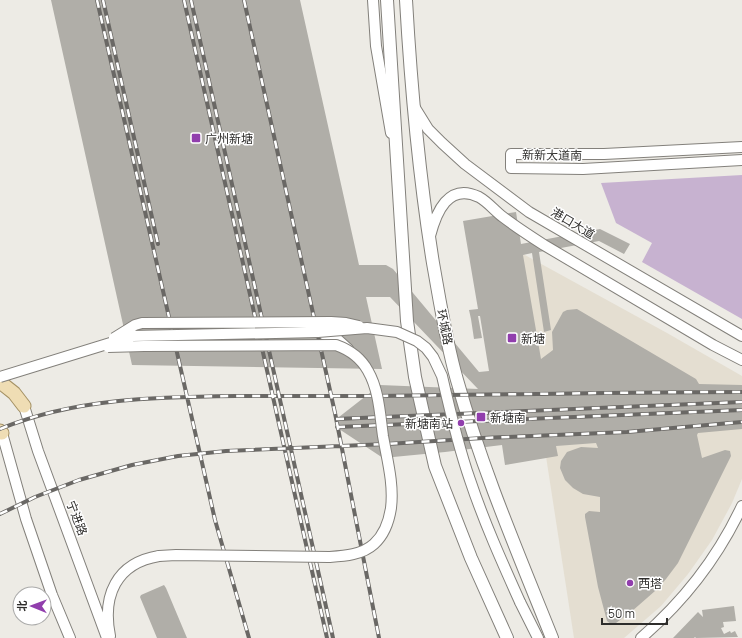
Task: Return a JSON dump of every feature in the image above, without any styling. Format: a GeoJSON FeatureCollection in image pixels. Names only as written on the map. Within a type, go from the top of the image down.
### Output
{"type":"FeatureCollection","features":[{"type":"Feature","properties":{"kind":"main road"},"geometry":{"type":"LineString","coordinates":[[386,0],[407,321],[415,377],[434,466],[459,529],[507,638]]}},
{"type":"Feature","properties":{"kind":"main road","name":"环城路"},"geometry":{"type":"LineString","coordinates":[[406,0],[413,105],[423,196],[437,284],[456,379],[486,473],[552,638]]}},
{"type":"Feature","properties":{"kind":"main road"},"geometry":{"type":"LineString","coordinates":[[0,382],[14,393],[24,406]]}},
{"type":"Feature","properties":{"kind":"street"},"geometry":{"type":"LineString","coordinates":[[373,0],[378,65],[397,164]]}},
{"type":"Feature","properties":{"kind":"street","name":"港口大道"},"geometry":{"type":"LineString","coordinates":[[413,105],[428,129],[442,143],[465,164],[529,212],[742,336]]}},
{"type":"Feature","properties":{"kind":"street","name":"新新大道南"},"geometry":{"type":"LineString","coordinates":[[742,147],[604,154],[511,154],[511,168],[589,169],[742,160]]}},
{"type":"Feature","properties":{"kind":"street"},"geometry":{"type":"LineString","coordinates":[[429,239],[436,216],[445,202],[453,196],[459,194],[479,197],[520,230],[706,341],[742,360]]}},
{"type":"Feature","properties":{"kind":"street"},"geometry":{"type":"LineString","coordinates":[[520,230],[518,224],[520,217],[529,212]]}},
{"type":"Feature","properties":{"kind":"street"},"geometry":{"type":"LineString","coordinates":[[105,344],[135,325],[142,324],[331,322],[346,323],[367,328],[397,332],[417,341],[426,348],[439,367],[470,480],[495,544],[520,602],[538,638]]}},
{"type":"Feature","properties":{"kind":"street"},"geometry":{"type":"LineString","coordinates":[[0,377],[133,336],[318,332],[367,328]]}},
{"type":"Feature","properties":{"kind":"street"},"geometry":{"type":"LineString","coordinates":[[111,638],[108,613],[111,595],[116,581],[125,570],[134,563],[145,558],[176,555],[329,558],[359,552],[368,549],[375,543],[385,528],[391,500],[390,479],[374,383],[360,360],[337,339],[318,332]]}},
{"type":"Feature","properties":{"kind":"street"},"geometry":{"type":"LineString","coordinates":[[85,350],[125,346],[327,344],[344,348],[353,354]]}},
{"type":"Feature","properties":{"kind":"street","name":"宁进路"},"geometry":{"type":"LineString","coordinates":[[24,406],[38,451],[107,638]]}},
{"type":"Feature","properties":{"kind":"street"},"geometry":{"type":"LineString","coordinates":[[1,432],[26,519],[52,595],[70,638]]}},
{"type":"Feature","properties":{"kind":"street"},"geometry":{"type":"LineString","coordinates":[[641,638],[668,613],[696,581],[721,545],[742,506]]}},
{"type":"Feature","properties":{"kind":"shaded area"},"geometry":{"type":"Polygon","coordinates":[[[742,175],[742,319],[642,262],[652,243],[616,223],[601,183],[742,175]]]}},
{"type":"Feature","properties":{"kind":"shaded area"},"geometry":{"type":"Polygon","coordinates":[[[514,249],[742,376],[742,479],[732,503],[712,540],[688,574],[661,606],[624,638],[574,638],[514,249]]]}},
{"type":"Feature","properties":{"kind":"building"},"geometry":{"type":"Polygon","coordinates":[[[51,0],[300,0],[359,265],[386,265],[393,269],[479,372],[489,371],[480,316],[478,316],[482,338],[474,339],[469,310],[478,309],[463,221],[516,212],[521,244],[600,229],[630,244],[624,254],[599,241],[539,252],[551,330],[544,332],[532,253],[523,255],[541,359],[553,350],[552,332],[563,312],[577,309],[696,379],[699,384],[742,385],[742,429],[698,433],[697,435],[702,458],[725,450],[730,451],[731,456],[678,563],[655,591],[616,623],[611,624],[607,621],[598,587],[585,517],[585,514],[589,511],[600,512],[600,497],[583,494],[573,488],[565,480],[560,468],[561,461],[567,452],[581,447],[598,448],[596,443],[556,446],[558,456],[505,465],[502,445],[383,458],[339,429],[339,417],[380,385],[478,389],[390,297],[366,297],[382,369],[132,365],[51,0]]]}},
{"type":"Feature","properties":{"kind":"building"},"geometry":{"type":"Polygon","coordinates":[[[164,585],[187,638],[157,638],[140,597],[141,595],[164,585]]]}},
{"type":"Feature","properties":{"kind":"building"},"geometry":{"type":"Polygon","coordinates":[[[734,606],[736,621],[723,622],[724,627],[721,628],[724,634],[730,631],[731,633],[735,631],[738,637],[673,638],[698,612],[703,617],[702,610],[734,606]]]}},
{"type":"Feature","properties":{"kind":"railway"},"geometry":{"type":"LineString","coordinates":[[97,0],[215,520],[249,638]]}},
{"type":"Feature","properties":{"kind":"railway"},"geometry":{"type":"LineString","coordinates":[[103,0],[158,244]]}},
{"type":"Feature","properties":{"kind":"railway"},"geometry":{"type":"LineString","coordinates":[[184,0],[327,638]]}},
{"type":"Feature","properties":{"kind":"railway"},"geometry":{"type":"LineString","coordinates":[[191,0],[333,638]]}},
{"type":"Feature","properties":{"kind":"railway"},"geometry":{"type":"LineString","coordinates":[[244,0],[335,413],[379,638]]}},
{"type":"Feature","properties":{"kind":"railway"},"geometry":{"type":"LineString","coordinates":[[0,429],[28,419],[87,405],[116,401],[176,397],[742,392]]}},
{"type":"Feature","properties":{"kind":"railway"},"geometry":{"type":"LineString","coordinates":[[336,419],[742,402]]}},
{"type":"Feature","properties":{"kind":"railway"},"geometry":{"type":"LineString","coordinates":[[337,427],[742,410]]}},
{"type":"Feature","properties":{"kind":"railway"},"geometry":{"type":"LineString","coordinates":[[0,514],[35,497],[79,480],[132,465],[178,456],[226,451],[627,432],[742,422]]}},
{"type":"Feature","properties":{"kind":"place","name":"广州新塘"},"geometry":{"type":"Point","coordinates":[196,138]}},
{"type":"Feature","properties":{"kind":"place","name":"新塘"},"geometry":{"type":"Point","coordinates":[512,338]}},
{"type":"Feature","properties":{"kind":"place","name":"新塘南"},"geometry":{"type":"Point","coordinates":[481,417]}},
{"type":"Feature","properties":{"kind":"place","name":"新塘南站"},"geometry":{"type":"Point","coordinates":[461,423]}},
{"type":"Feature","properties":{"kind":"place","name":"西塔"},"geometry":{"type":"Point","coordinates":[630,583]}}]}
